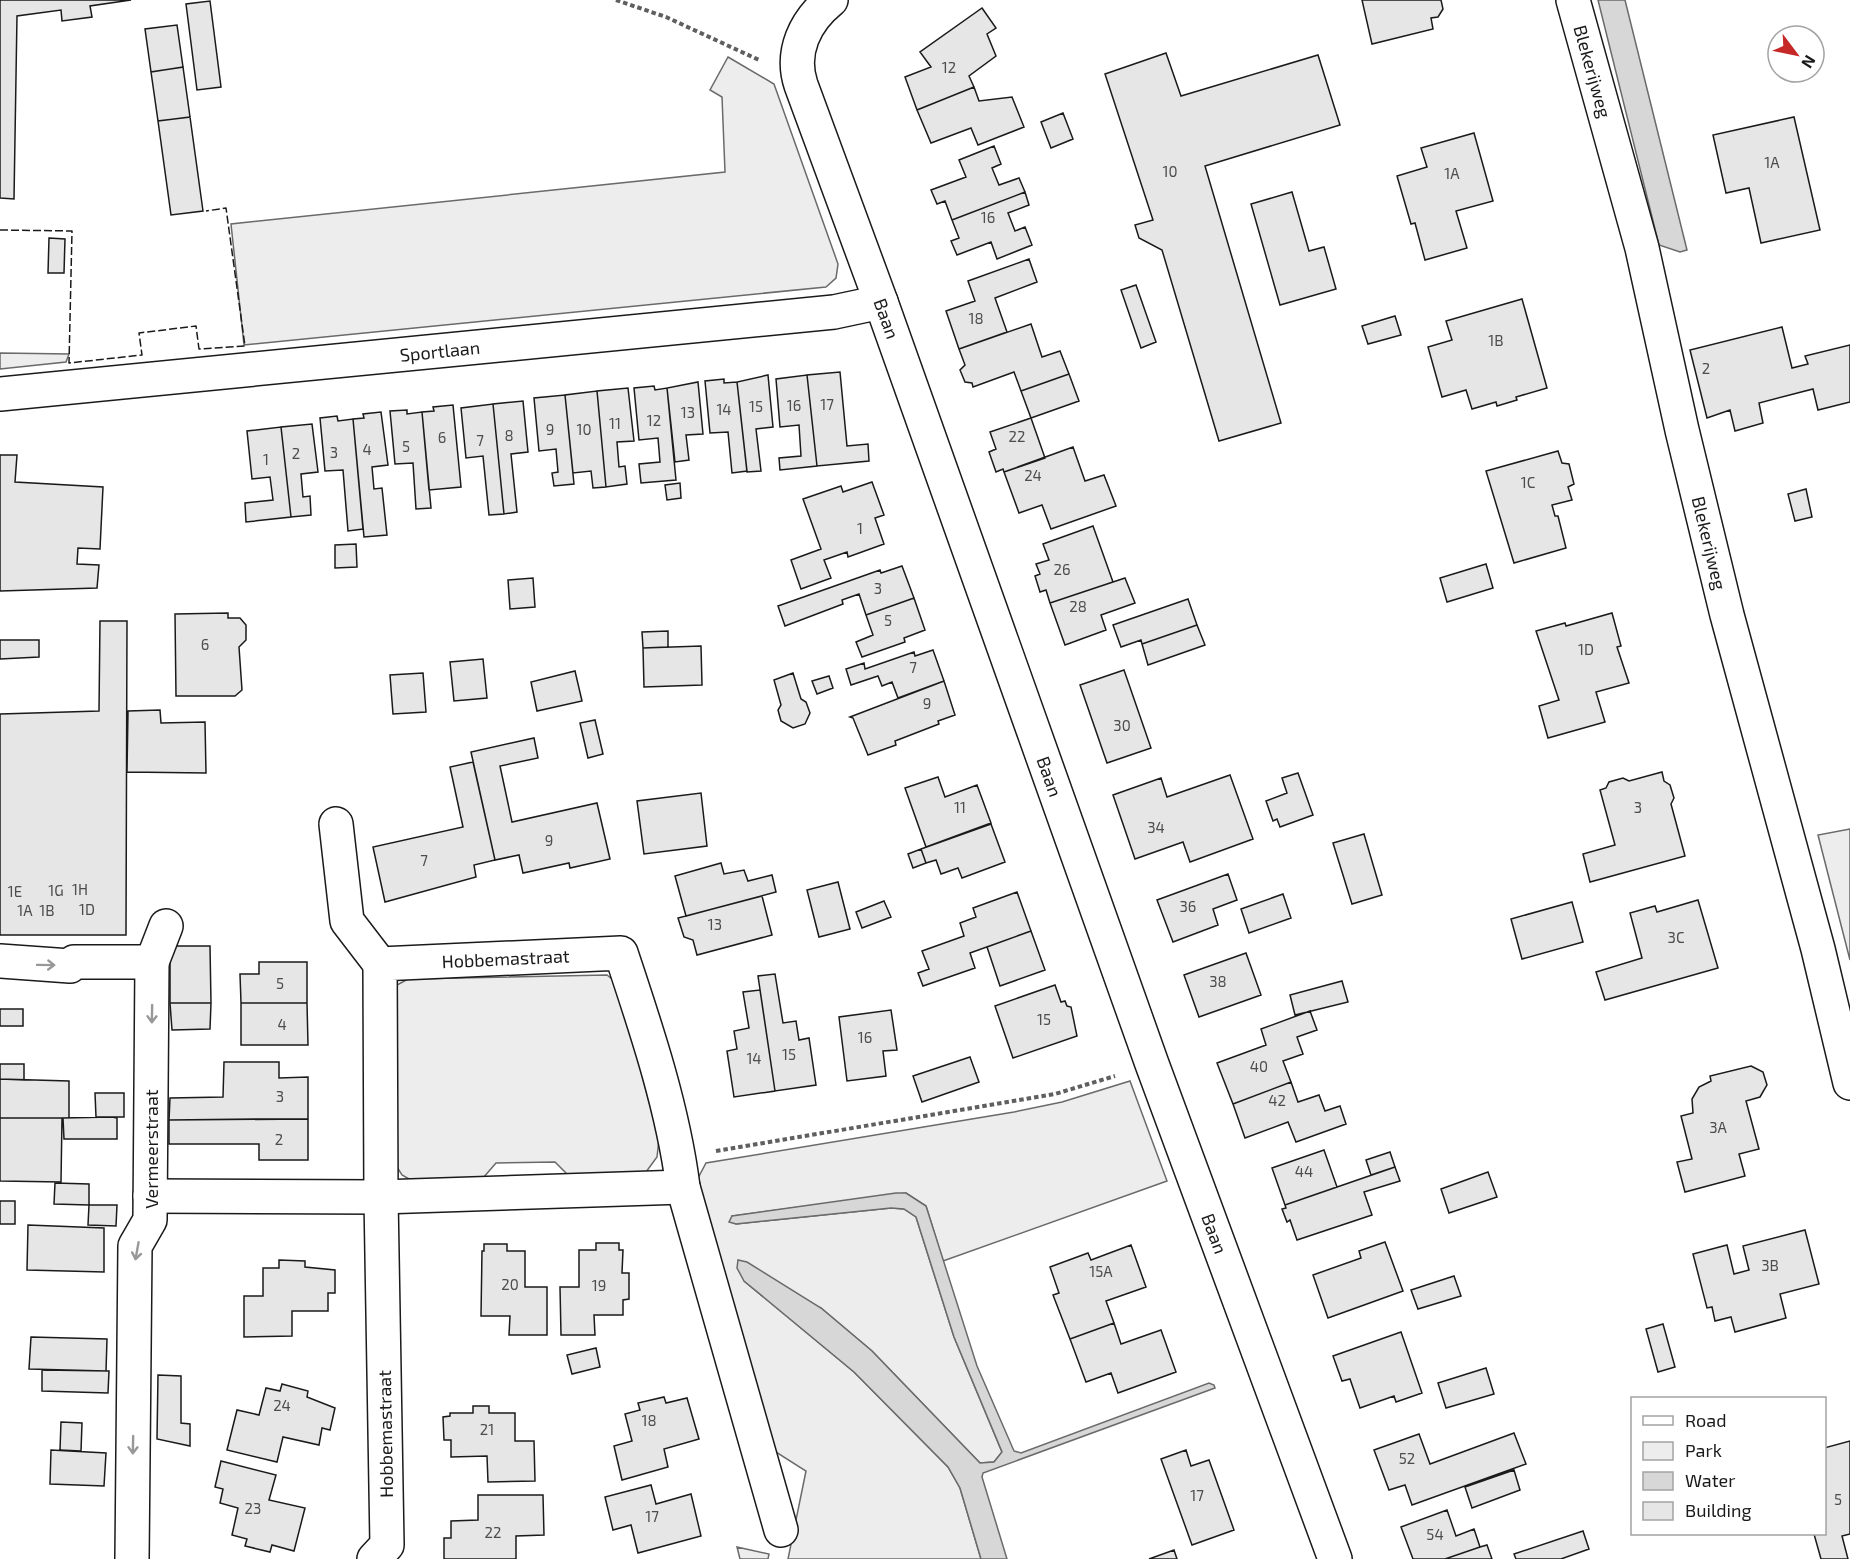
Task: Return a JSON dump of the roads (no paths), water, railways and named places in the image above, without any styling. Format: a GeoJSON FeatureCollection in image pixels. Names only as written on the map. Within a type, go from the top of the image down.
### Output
{"type":"FeatureCollection","features":[{"type":"Feature","properties":{"kind":"street","name":"Baan"},"geometry":{"type":"LineString","coordinates":[[831,0],[812,18],[806,28],[798,50],[796,70],[1152,1064],[1335,1559]]}},
{"type":"Feature","properties":{"kind":"street","name":"Blekerijweg"},"geometry":{"type":"LineString","coordinates":[[1573,0],[1642,248],[1682,430],[1727,615],[1818,949],[1850,1083]]}},
{"type":"Feature","properties":{"kind":"street","name":"Sportlaan"},"geometry":{"type":"LineString","coordinates":[[0,394],[172,364],[834,312],[881,302]]}},
{"type":"Feature","properties":{"kind":"street"},"geometry":{"type":"LineString","coordinates":[[336,824],[347,921],[380,964]]}},
{"type":"Feature","properties":{"kind":"street"},"geometry":{"type":"LineString","coordinates":[[0,961],[70,966],[74,962],[152,962],[166,926]]}},
{"type":"Feature","properties":{"kind":"street","name":"Hobbemastraat"},"geometry":{"type":"LineString","coordinates":[[375,1559],[387,1545],[381,1197],[380,964],[621,953],[639,1008],[681,1172],[781,1530]]}},
{"type":"Feature","properties":{"kind":"street","name":"Vermeerstraat"},"geometry":{"type":"LineString","coordinates":[[132,1559],[135,1246],[150,1220],[152,962]]}},
{"type":"Feature","properties":{"kind":"street"},"geometry":{"type":"LineString","coordinates":[[150,1196],[381,1197],[681,1172]]}},
{"type":"Feature","properties":{"kind":"water"},"geometry":{"type":"Polygon","coordinates":[[[1598,0],[1625,0],[1687,250],[1680,252],[1659,245],[1598,0]]]}},
{"type":"Feature","properties":{"kind":"water"},"geometry":{"type":"Polygon","coordinates":[[[906,1193],[926,1206],[977,1366],[1014,1451],[1021,1453],[1209,1383],[1215,1388],[983,1473],[982,1477],[1007,1559],[981,1559],[960,1488],[948,1467],[854,1372],[744,1281],[737,1268],[738,1260],[747,1262],[821,1308],[872,1351],[980,1463],[994,1462],[1002,1452],[954,1337],[916,1217],[904,1209],[891,1208],[736,1224],[729,1222],[732,1216],[906,1193]]]}}]}
